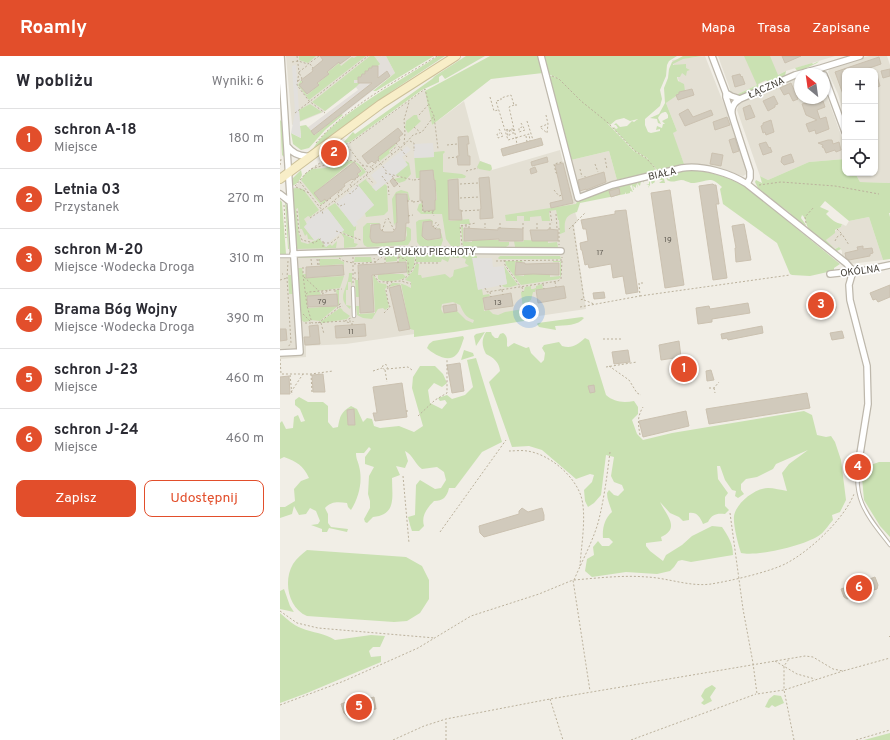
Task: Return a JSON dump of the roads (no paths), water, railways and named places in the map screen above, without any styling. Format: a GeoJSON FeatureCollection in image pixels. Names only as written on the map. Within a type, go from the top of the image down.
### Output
{"type":"FeatureCollection","features":[{"type":"Feature","properties":{"kind":"main road"},"geometry":{"type":"LineString","coordinates":[[280,179],[381,104],[456,56]]}},
{"type":"Feature","properties":{"kind":"street"},"geometry":{"type":"LineString","coordinates":[[280,353],[300,352],[291,255],[289,173],[282,116],[281,56]]}},
{"type":"Feature","properties":{"kind":"street","name":"BIAŁA"},"geometry":{"type":"LineString","coordinates":[[541,56],[578,198],[612,185],[686,167],[696,167],[733,176],[749,185],[846,263],[853,271]]}},
{"type":"Feature","properties":{"kind":"street"},"geometry":{"type":"LineString","coordinates":[[712,56],[726,93],[726,98],[750,171],[749,185]]}},
{"type":"Feature","properties":{"kind":"street","name":"ŁĄCZNA"},"geometry":{"type":"LineString","coordinates":[[830,70],[860,56]]}},
{"type":"Feature","properties":{"kind":"street","name":"ŁĄCZNA"},"geometry":{"type":"LineString","coordinates":[[733,118],[733,106],[740,99],[794,75]]}},
{"type":"Feature","properties":{"kind":"street"},"geometry":{"type":"LineString","coordinates":[[830,92],[842,124]]}},
{"type":"Feature","properties":{"kind":"street"},"geometry":{"type":"LineString","coordinates":[[726,93],[740,99]]}},
{"type":"Feature","properties":{"kind":"street"},"geometry":{"type":"LineString","coordinates":[[286,144],[294,153],[304,156],[311,156]]}},
{"type":"Feature","properties":{"kind":"street"},"geometry":{"type":"LineString","coordinates":[[280,194],[289,201]]}},
{"type":"Feature","properties":{"kind":"street","name":"63. PUŁKU PIECHOTY"},"geometry":{"type":"LineString","coordinates":[[291,255],[414,250],[560,251]]}},
{"type":"Feature","properties":{"kind":"street","name":"OKÓLNA"},"geometry":{"type":"LineString","coordinates":[[830,274],[873,269],[890,265]]}},
{"type":"Feature","properties":{"kind":"street"},"geometry":{"type":"LineString","coordinates":[[853,271],[849,285],[850,300],[867,366],[868,404],[859,460]]}},
{"type":"Feature","properties":{"kind":"lane"},"geometry":{"type":"LineString","coordinates":[[280,256],[291,255]]}},
{"type":"Feature","properties":{"kind":"lane"},"geometry":{"type":"LineString","coordinates":[[352,315],[353,288]]}},
{"type":"Feature","properties":{"kind":"lane"},"geometry":{"type":"LineString","coordinates":[[859,460],[857,487],[863,507],[890,545]]}},
{"type":"Feature","properties":{"kind":"place","name":"Letnia 03"},"geometry":{"type":"Point","coordinates":[334,153]}},
{"type":"Feature","properties":{"kind":"place","name":"schron M-20"},"geometry":{"type":"Point","coordinates":[821,305]}},
{"type":"Feature","properties":{"kind":"place","name":"schron A-18"},"geometry":{"type":"Point","coordinates":[684,369]}},
{"type":"Feature","properties":{"kind":"place","name":"Brama Bóg Wojny"},"geometry":{"type":"Point","coordinates":[858,467]}},
{"type":"Feature","properties":{"kind":"place","name":"schron J-24"},"geometry":{"type":"Point","coordinates":[859,588]}},
{"type":"Feature","properties":{"kind":"place","name":"schron J-23"},"geometry":{"type":"Point","coordinates":[359,707]}}]}
